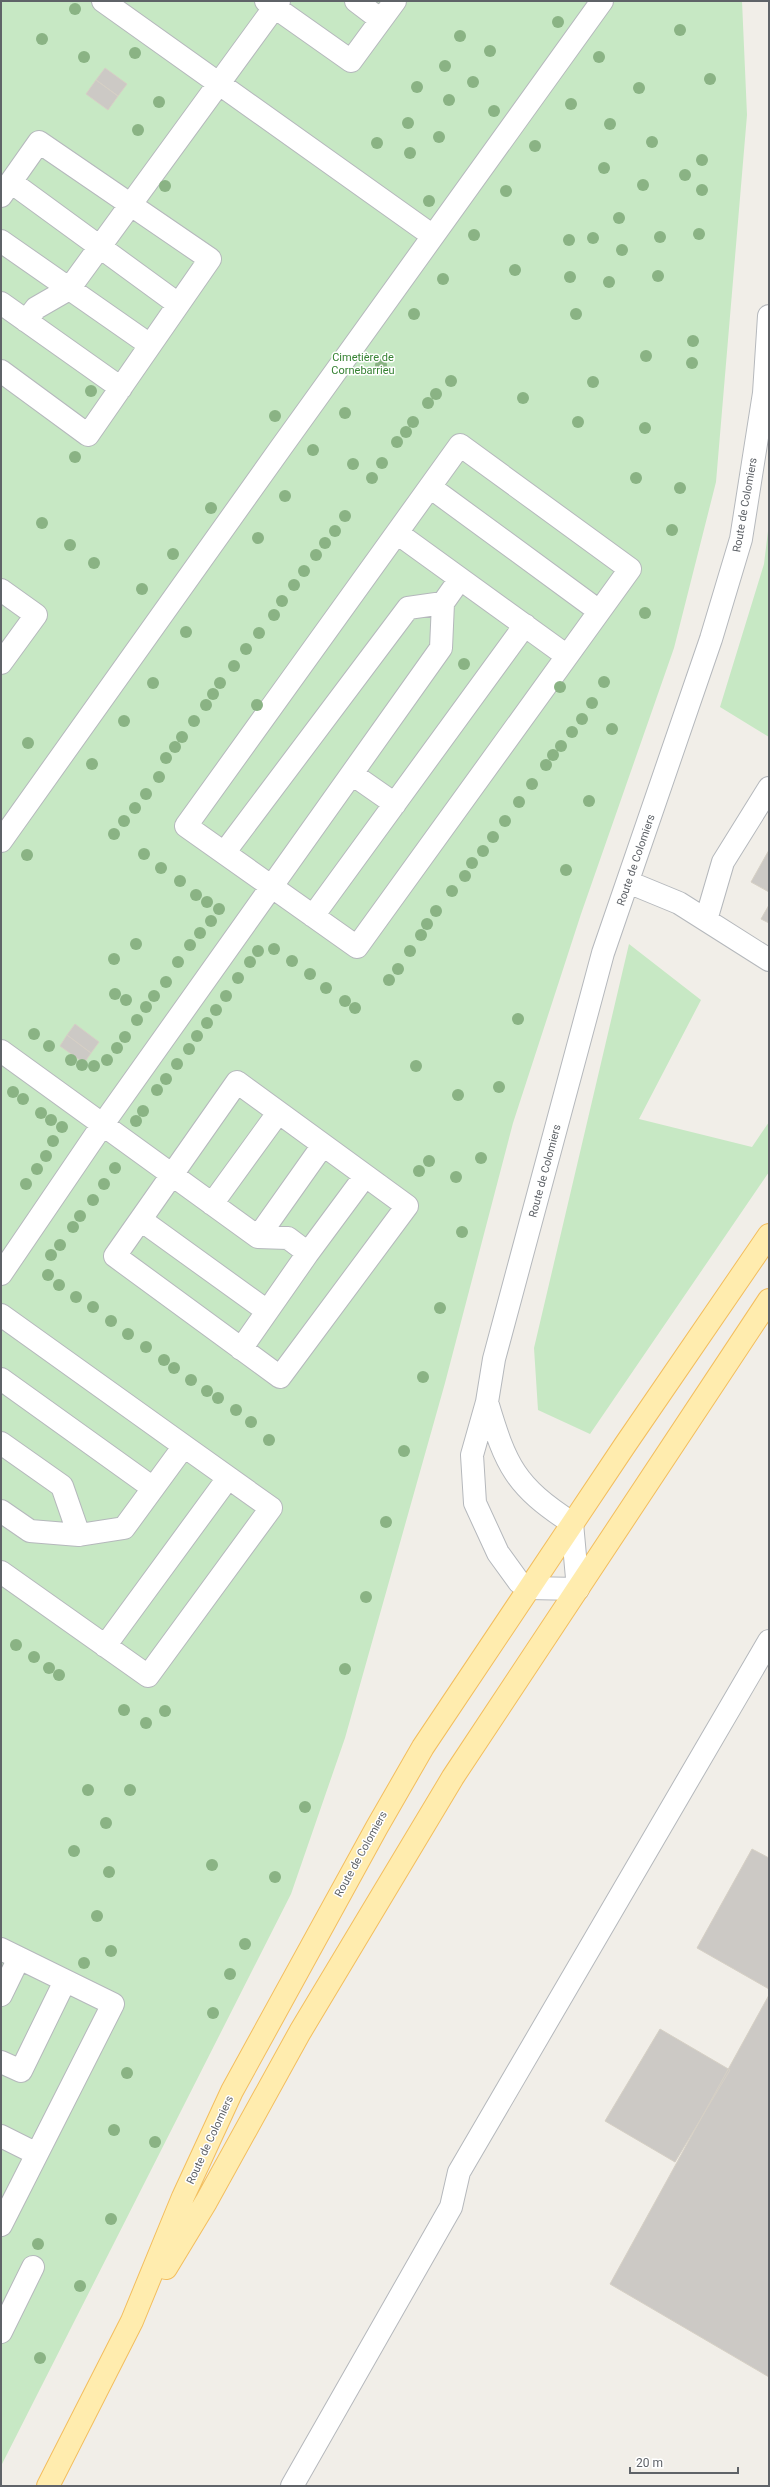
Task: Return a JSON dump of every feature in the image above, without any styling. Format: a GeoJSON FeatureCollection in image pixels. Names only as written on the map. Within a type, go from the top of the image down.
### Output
{"type":"FeatureCollection","features":[{"type":"Feature","properties":{"kind":"main road"},"geometry":{"type":"LineString","coordinates":[[529,1588],[769,1235]]}},
{"type":"Feature","properties":{"kind":"main road","name":"Route de Colomiers"},"geometry":{"type":"LineString","coordinates":[[132,2321],[206,2202],[300,2032],[453,1777],[769,1300]]}},
{"type":"Feature","properties":{"kind":"main road","name":"Route de Colomiers"},"geometry":{"type":"LineString","coordinates":[[48,2486],[132,2321],[183,2197],[229,2098],[295,1974],[423,1747],[529,1588]]}},
{"type":"Feature","properties":{"kind":"street"},"geometry":{"type":"LineString","coordinates":[[103,1],[433,236]]}},
{"type":"Feature","properties":{"kind":"street"},"geometry":{"type":"LineString","coordinates":[[356,1],[381,20]]}},
{"type":"Feature","properties":{"kind":"street"},"geometry":{"type":"LineString","coordinates":[[26,321],[36,308],[69,289],[220,84],[273,3],[351,62],[394,1]]}},
{"type":"Feature","properties":{"kind":"street"},"geometry":{"type":"LineString","coordinates":[[1,841],[602,1]]}},
{"type":"Feature","properties":{"kind":"street"},"geometry":{"type":"LineString","coordinates":[[1,371],[88,435],[210,259],[40,142],[6,189],[100,247],[178,304]]}},
{"type":"Feature","properties":{"kind":"street"},"geometry":{"type":"LineString","coordinates":[[1,241],[150,346]]}},
{"type":"Feature","properties":{"kind":"street"},"geometry":{"type":"LineString","coordinates":[[1,304],[121,388]]}},
{"type":"Feature","properties":{"kind":"street","name":"Route de Colomiers"},"geometry":{"type":"LineString","coordinates":[[529,1588],[519,1582],[498,1553],[475,1503],[472,1455],[487,1402],[494,1359],[603,953],[711,639],[741,539],[764,393],[769,316]]}},
{"type":"Feature","properties":{"kind":"street"},"geometry":{"type":"LineString","coordinates":[[460,445],[630,569],[357,947],[186,826],[430,487],[460,445]]}},
{"type":"Feature","properties":{"kind":"street"},"geometry":{"type":"LineString","coordinates":[[430,487],[599,611]]}},
{"type":"Feature","properties":{"kind":"street"},"geometry":{"type":"LineString","coordinates":[[397,533],[567,656]]}},
{"type":"Feature","properties":{"kind":"street"},"geometry":{"type":"LineString","coordinates":[[1,1274],[103,1124],[440,648],[443,603],[460,579]]}},
{"type":"Feature","properties":{"kind":"street"},"geometry":{"type":"LineString","coordinates":[[1,590],[36,615],[1,663]]}},
{"type":"Feature","properties":{"kind":"street"},"geometry":{"type":"LineString","coordinates":[[224,853],[408,608],[443,603]]}},
{"type":"Feature","properties":{"kind":"street"},"geometry":{"type":"LineString","coordinates":[[313,916],[524,625]]}},
{"type":"Feature","properties":{"kind":"street"},"geometry":{"type":"LineString","coordinates":[[352,774],[395,804]]}},
{"type":"Feature","properties":{"kind":"street"},"geometry":{"type":"LineString","coordinates":[[706,920],[723,862],[769,788]]}},
{"type":"Feature","properties":{"kind":"street"},"geometry":{"type":"LineString","coordinates":[[628,882],[679,903],[769,960]]}},
{"type":"Feature","properties":{"kind":"street"},"geometry":{"type":"LineString","coordinates":[[1,1050],[258,1237],[288,1238],[308,1253]]}},
{"type":"Feature","properties":{"kind":"street"},"geometry":{"type":"LineString","coordinates":[[237,1082],[278,1113],[407,1206],[280,1377],[115,1256],[237,1082]]}},
{"type":"Feature","properties":{"kind":"street"},"geometry":{"type":"LineString","coordinates":[[212,1204],[278,1113]]}},
{"type":"Feature","properties":{"kind":"street"},"geometry":{"type":"LineString","coordinates":[[258,1237],[323,1145]]}},
{"type":"Feature","properties":{"kind":"street"},"geometry":{"type":"LineString","coordinates":[[241,1349],[308,1253],[365,1176]]}},
{"type":"Feature","properties":{"kind":"street"},"geometry":{"type":"LineString","coordinates":[[141,1220],[267,1311]]}},
{"type":"Feature","properties":{"kind":"street"},"geometry":{"type":"LineString","coordinates":[[1,1315],[271,1508],[148,1676],[1,1572]]}},
{"type":"Feature","properties":{"kind":"street"},"geometry":{"type":"LineString","coordinates":[[1,1379],[153,1488]]}},
{"type":"Feature","properties":{"kind":"street","name":"Route de Colomiers"},"geometry":{"type":"LineString","coordinates":[[487,1402],[501,1448],[518,1480],[546,1506],[572,1523]]}},
{"type":"Feature","properties":{"kind":"street"},"geometry":{"type":"LineString","coordinates":[[1,1443],[62,1486],[79,1535]]}},
{"type":"Feature","properties":{"kind":"street"},"geometry":{"type":"LineString","coordinates":[[1,1511],[30,1531],[79,1535],[124,1528],[184,1446]]}},
{"type":"Feature","properties":{"kind":"street"},"geometry":{"type":"LineString","coordinates":[[105,1646],[228,1478]]}},
{"type":"Feature","properties":{"kind":"street"},"geometry":{"type":"LineString","coordinates":[[529,1588],[578,1589],[572,1523]]}},
{"type":"Feature","properties":{"kind":"street"},"geometry":{"type":"LineString","coordinates":[[292,2486],[451,2207],[459,2172],[769,1641]]}},
{"type":"Feature","properties":{"kind":"street"},"geometry":{"type":"LineString","coordinates":[[1,1995],[10,1954],[113,2004],[1,2225]]}},
{"type":"Feature","properties":{"kind":"street"},"geometry":{"type":"LineString","coordinates":[[1,2062],[21,2071],[65,1981]]}},
{"type":"Feature","properties":{"kind":"street"},"geometry":{"type":"LineString","coordinates":[[1,2136],[37,2154]]}},
{"type":"Feature","properties":{"kind":"street"},"geometry":{"type":"LineString","coordinates":[[1,2332],[33,2267]]}},
{"type":"Feature","properties":{"kind":"green space","name":"Cimetière de Cornebarrieu"},"geometry":{"type":"Polygon","coordinates":[[[1,1],[742,1],[747,115],[716,482],[674,648],[581,914],[513,1123],[445,1383],[345,1738],[291,1894],[1,2466],[1,1]]]}},
{"type":"Feature","properties":{"kind":"green space"},"geometry":{"type":"Polygon","coordinates":[[[769,523],[769,737],[720,707],[764,564],[769,523]]]}},
{"type":"Feature","properties":{"kind":"green space"},"geometry":{"type":"Polygon","coordinates":[[[629,944],[701,1000],[639,1119],[752,1147],[769,1122],[769,1172],[590,1434],[538,1410],[534,1348],[629,944]]]}},
{"type":"Feature","properties":{"kind":"building"},"geometry":{"type":"Polygon","coordinates":[[[105,68],[127,84],[118,96],[96,80],[105,68]]]}},
{"type":"Feature","properties":{"kind":"building"},"geometry":{"type":"Polygon","coordinates":[[[96,80],[118,96],[108,110],[86,94],[96,80]]]}},
{"type":"Feature","properties":{"kind":"building"},"geometry":{"type":"Polygon","coordinates":[[[769,850],[769,892],[751,882],[769,850]]]}},
{"type":"Feature","properties":{"kind":"building"},"geometry":{"type":"Polygon","coordinates":[[[769,905],[769,923],[761,919],[769,905]]]}},
{"type":"Feature","properties":{"kind":"building"},"geometry":{"type":"Polygon","coordinates":[[[75,1024],[99,1042],[91,1053],[67,1035],[75,1024]]]}},
{"type":"Feature","properties":{"kind":"building"},"geometry":{"type":"Polygon","coordinates":[[[67,1035],[91,1053],[84,1063],[60,1046],[67,1035]]]}},
{"type":"Feature","properties":{"kind":"building"},"geometry":{"type":"Polygon","coordinates":[[[752,1849],[769,1858],[769,1989],[697,1948],[752,1849]]]}},
{"type":"Feature","properties":{"kind":"building"},"geometry":{"type":"Polygon","coordinates":[[[769,1995],[769,2377],[610,2284],[769,1995]]]}},
{"type":"Feature","properties":{"kind":"building"},"geometry":{"type":"Polygon","coordinates":[[[660,2029],[730,2070],[675,2162],[605,2121],[660,2029]]]}}]}
